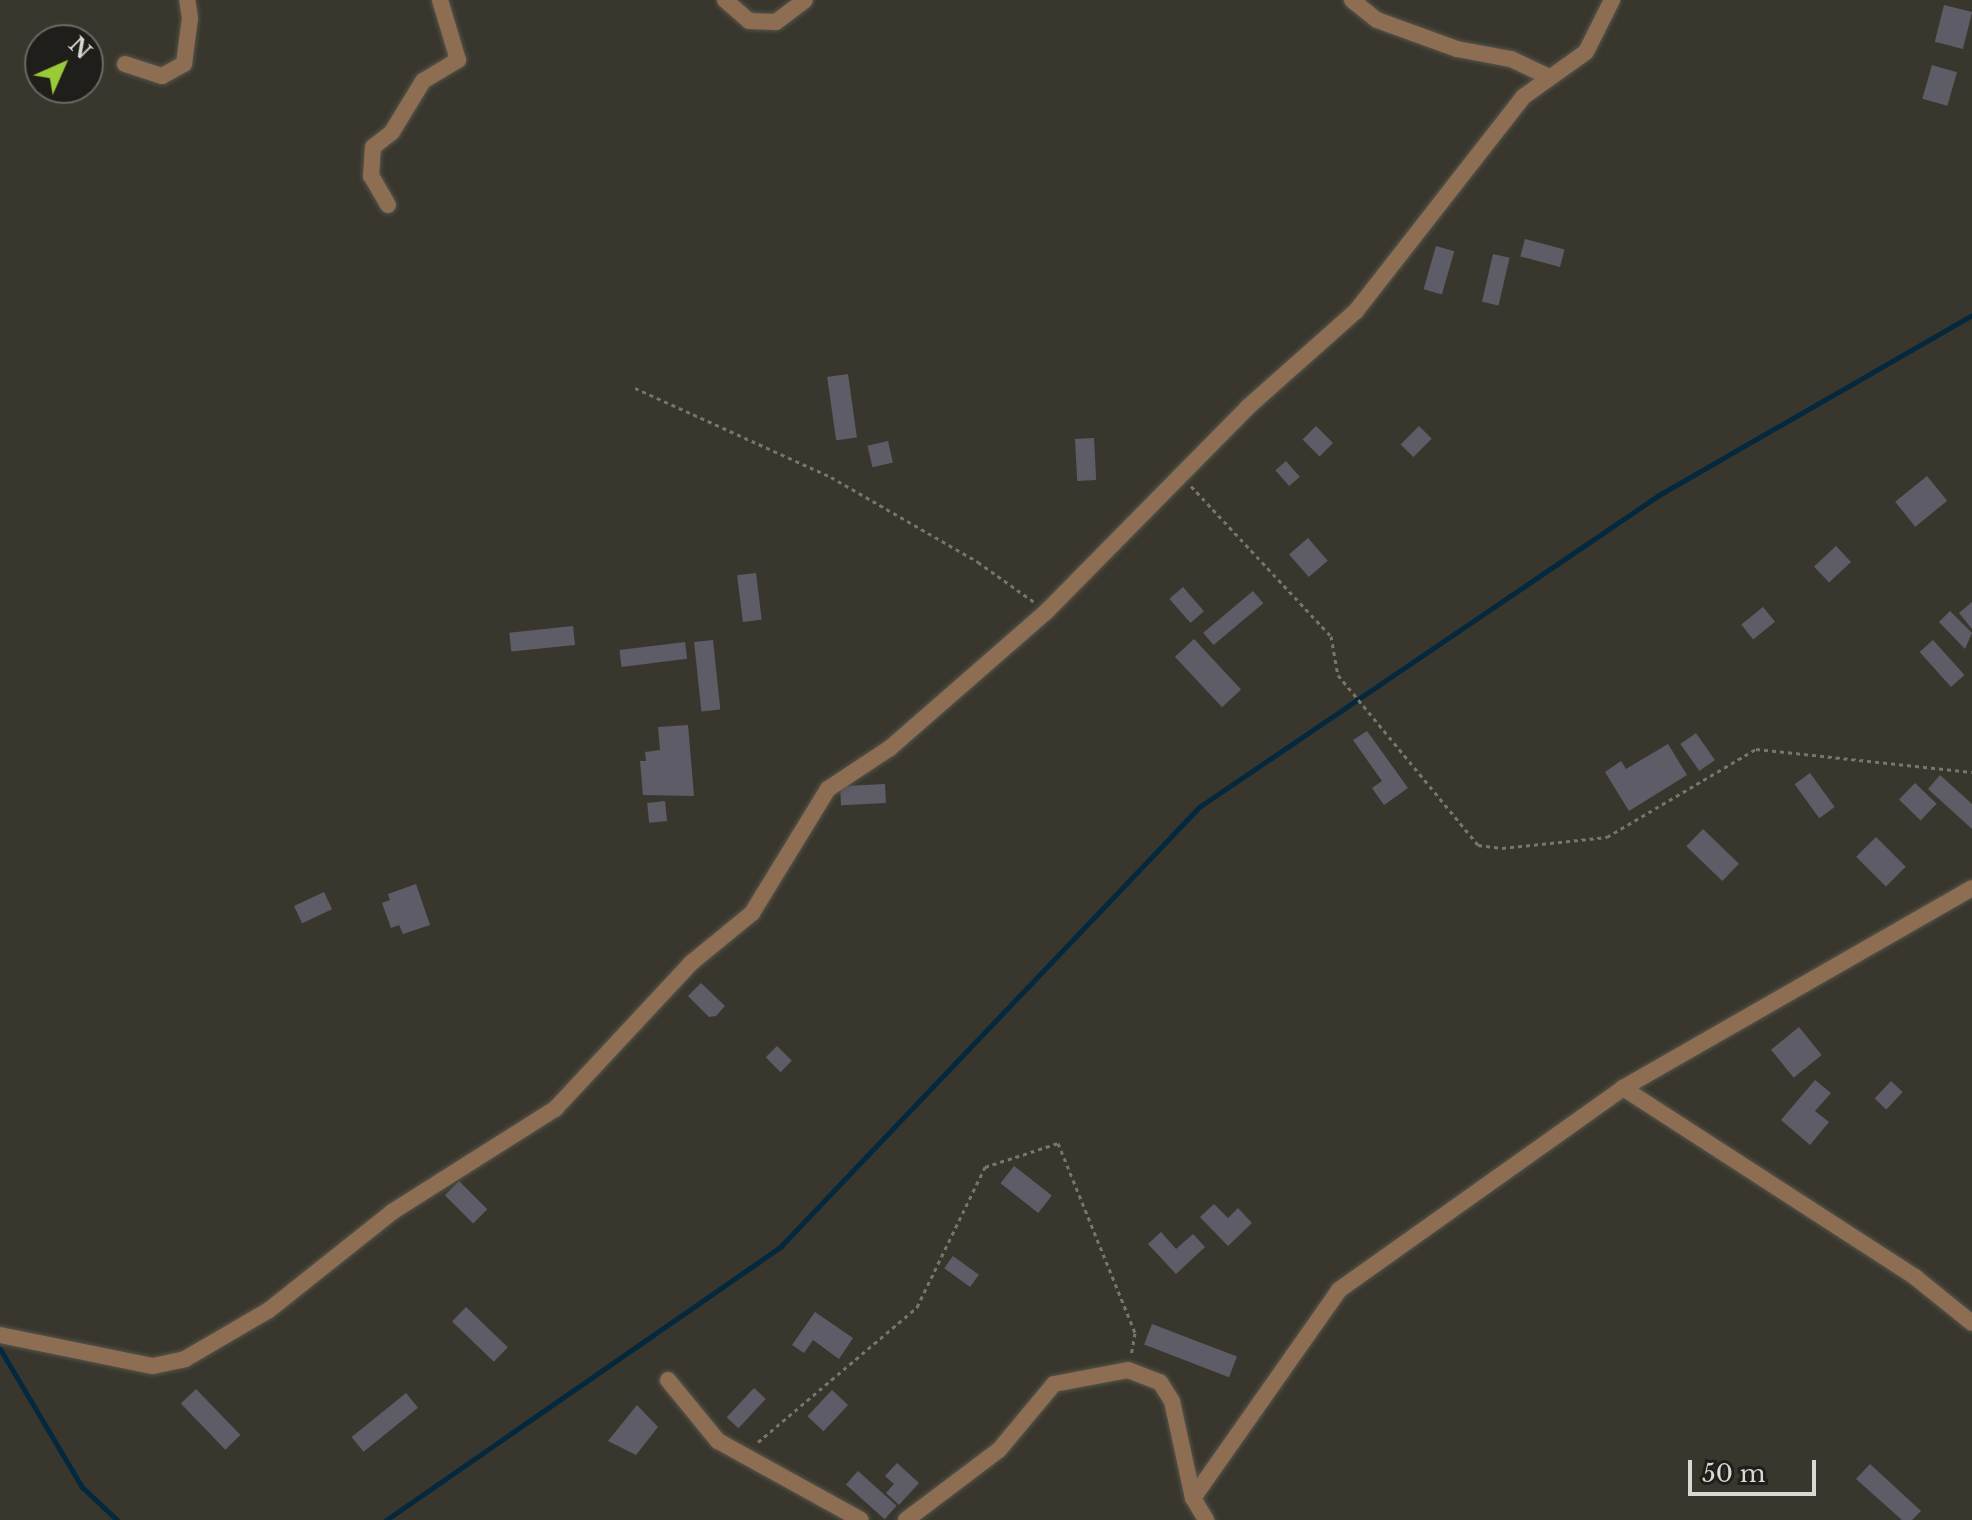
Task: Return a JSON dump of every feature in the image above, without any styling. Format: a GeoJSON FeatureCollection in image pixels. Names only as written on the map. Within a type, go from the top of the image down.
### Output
{"type":"FeatureCollection","features":[{"type":"Feature","properties":{"kind":"street"},"geometry":{"type":"LineString","coordinates":[[125,64],[162,76],[184,64],[190,18],[187,0]]}},
{"type":"Feature","properties":{"kind":"street"},"geometry":{"type":"LineString","coordinates":[[388,205],[371,176],[373,147],[392,132],[423,81],[458,60],[440,0]]}},
{"type":"Feature","properties":{"kind":"street"},"geometry":{"type":"LineString","coordinates":[[725,0],[749,21],[776,22],[805,0]]}},
{"type":"Feature","properties":{"kind":"street"},"geometry":{"type":"LineString","coordinates":[[1352,0],[1377,20],[1457,49],[1511,59],[1549,77]]}},
{"type":"Feature","properties":{"kind":"street"},"geometry":{"type":"LineString","coordinates":[[0,1335],[166,1365],[208,1349],[269,1310],[392,1212],[555,1109],[691,963],[752,913],[828,789],[890,748],[1047,611],[1183,477],[1248,407],[1356,311],[1523,97],[1586,52],[1612,0]]}},
{"type":"Feature","properties":{"kind":"street"},"geometry":{"type":"LineString","coordinates":[[1193,1498],[1339,1290],[1623,1088],[1972,888]]}},
{"type":"Feature","properties":{"kind":"street"},"geometry":{"type":"LineString","coordinates":[[1623,1088],[1903,1269],[1972,1323]]}},
{"type":"Feature","properties":{"kind":"street"},"geometry":{"type":"LineString","coordinates":[[906,1520],[999,1450],[1054,1384],[1128,1370],[1160,1382],[1172,1401],[1193,1498],[1206,1520]]}},
{"type":"Feature","properties":{"kind":"street"},"geometry":{"type":"LineString","coordinates":[[668,1380],[718,1441],[861,1520]]}},
{"type":"Feature","properties":{"kind":"path"},"geometry":{"type":"LineString","coordinates":[[635,388],[831,477],[978,562],[1047,611]]}},
{"type":"Feature","properties":{"kind":"path"},"geometry":{"type":"LineString","coordinates":[[1183,477],[1331,636],[1338,675],[1478,845],[1502,848],[1607,837],[1756,749],[1972,772]]}},
{"type":"Feature","properties":{"kind":"path"},"geometry":{"type":"LineString","coordinates":[[743,1456],[917,1307],[985,1167],[1058,1143],[1135,1333],[1128,1370]]}},
{"type":"Feature","properties":{"kind":"building"},"geometry":{"type":"Polygon","coordinates":[[[1944,5],[1972,12],[1963,49],[1935,42],[1944,5]]]}},
{"type":"Feature","properties":{"kind":"building"},"geometry":{"type":"Polygon","coordinates":[[[1932,65],[1957,72],[1947,106],[1922,99],[1932,65]]]}},
{"type":"Feature","properties":{"kind":"building"},"geometry":{"type":"Polygon","coordinates":[[[1525,239],[1565,250],[1560,267],[1520,256],[1525,239]]]}},
{"type":"Feature","properties":{"kind":"building"},"geometry":{"type":"Polygon","coordinates":[[[1436,246],[1454,251],[1442,294],[1424,289],[1436,246]]]}},
{"type":"Feature","properties":{"kind":"building"},"geometry":{"type":"Polygon","coordinates":[[[1493,254],[1510,258],[1499,306],[1482,302],[1493,254]]]}},
{"type":"Feature","properties":{"kind":"building"},"geometry":{"type":"Polygon","coordinates":[[[848,374],[857,437],[836,440],[827,377],[848,374]]]}},
{"type":"Feature","properties":{"kind":"building"},"geometry":{"type":"Polygon","coordinates":[[[1316,426],[1333,443],[1320,456],[1303,439],[1316,426]]]}},
{"type":"Feature","properties":{"kind":"building"},"geometry":{"type":"Polygon","coordinates":[[[1419,426],[1432,439],[1413,457],[1401,444],[1419,426]]]}},
{"type":"Feature","properties":{"kind":"building"},"geometry":{"type":"Polygon","coordinates":[[[1094,438],[1096,480],[1077,481],[1075,439],[1094,438]]]}},
{"type":"Feature","properties":{"kind":"building"},"geometry":{"type":"Polygon","coordinates":[[[888,441],[893,462],[872,467],[868,446],[888,441]]]}},
{"type":"Feature","properties":{"kind":"building"},"geometry":{"type":"Polygon","coordinates":[[[1286,461],[1300,477],[1289,486],[1275,470],[1286,461]]]}},
{"type":"Feature","properties":{"kind":"building"},"geometry":{"type":"Polygon","coordinates":[[[1927,476],[1947,501],[1915,527],[1895,502],[1927,476]]]}},
{"type":"Feature","properties":{"kind":"building"},"geometry":{"type":"Polygon","coordinates":[[[1308,538],[1328,561],[1309,577],[1289,554],[1308,538]]]}},
{"type":"Feature","properties":{"kind":"building"},"geometry":{"type":"Polygon","coordinates":[[[1836,546],[1851,562],[1829,583],[1814,566],[1836,546]]]}},
{"type":"Feature","properties":{"kind":"building"},"geometry":{"type":"Polygon","coordinates":[[[756,573],[762,620],[743,622],[737,575],[756,573]]]}},
{"type":"Feature","properties":{"kind":"building"},"geometry":{"type":"Polygon","coordinates":[[[1183,587],[1204,611],[1190,623],[1169,599],[1183,587]]]}},
{"type":"Feature","properties":{"kind":"building"},"geometry":{"type":"Polygon","coordinates":[[[1253,591],[1263,603],[1213,645],[1203,633],[1253,591]]]}},
{"type":"Feature","properties":{"kind":"building"},"geometry":{"type":"Polygon","coordinates":[[[1972,602],[1972,629],[1959,613],[1972,602]]]}},
{"type":"Feature","properties":{"kind":"building"},"geometry":{"type":"Polygon","coordinates":[[[1763,607],[1775,622],[1753,639],[1741,625],[1763,607]]]}},
{"type":"Feature","properties":{"kind":"building"},"geometry":{"type":"Polygon","coordinates":[[[1950,611],[1972,633],[1965,649],[1939,622],[1950,611]]]}},
{"type":"Feature","properties":{"kind":"building"},"geometry":{"type":"Polygon","coordinates":[[[573,626],[575,645],[511,652],[509,633],[573,626]]]}},
{"type":"Feature","properties":{"kind":"building"},"geometry":{"type":"Polygon","coordinates":[[[1194,639],[1241,689],[1222,707],[1175,657],[1194,639]]]}},
{"type":"Feature","properties":{"kind":"building"},"geometry":{"type":"Polygon","coordinates":[[[713,640],[720,710],[701,712],[694,642],[713,640]]]}},
{"type":"Feature","properties":{"kind":"building"},"geometry":{"type":"Polygon","coordinates":[[[1933,640],[1964,675],[1951,687],[1920,652],[1933,640]]]}},
{"type":"Feature","properties":{"kind":"building"},"geometry":{"type":"Polygon","coordinates":[[[685,642],[687,659],[622,667],[619,650],[685,642]]]}},
{"type":"Feature","properties":{"kind":"building"},"geometry":{"type":"Polygon","coordinates":[[[688,725],[694,796],[643,795],[640,761],[646,761],[645,752],[660,750],[658,727],[688,725]]]}},
{"type":"Feature","properties":{"kind":"building"},"geometry":{"type":"Polygon","coordinates":[[[1367,731],[1408,788],[1384,805],[1372,788],[1382,781],[1353,740],[1367,731]]]}},
{"type":"Feature","properties":{"kind":"building"},"geometry":{"type":"Polygon","coordinates":[[[1696,733],[1715,760],[1699,771],[1680,744],[1696,733]]]}},
{"type":"Feature","properties":{"kind":"building"},"geometry":{"type":"Polygon","coordinates":[[[1668,744],[1687,775],[1629,811],[1605,772],[1621,761],[1626,769],[1668,744]]]}},
{"type":"Feature","properties":{"kind":"building"},"geometry":{"type":"Polygon","coordinates":[[[1810,773],[1835,807],[1819,818],[1795,784],[1810,773]]]}},
{"type":"Feature","properties":{"kind":"building"},"geometry":{"type":"Polygon","coordinates":[[[1940,775],[1972,804],[1972,829],[1928,789],[1940,775]]]}},
{"type":"Feature","properties":{"kind":"building"},"geometry":{"type":"Polygon","coordinates":[[[1915,783],[1937,804],[1921,820],[1899,800],[1915,783]]]}},
{"type":"Feature","properties":{"kind":"building"},"geometry":{"type":"Polygon","coordinates":[[[885,784],[886,803],[841,805],[840,786],[885,784]]]}},
{"type":"Feature","properties":{"kind":"building"},"geometry":{"type":"Polygon","coordinates":[[[665,801],[667,821],[649,823],[647,803],[665,801]]]}},
{"type":"Feature","properties":{"kind":"building"},"geometry":{"type":"Polygon","coordinates":[[[1703,829],[1739,864],[1722,881],[1686,846],[1703,829]]]}},
{"type":"Feature","properties":{"kind":"building"},"geometry":{"type":"Polygon","coordinates":[[[1876,837],[1906,867],[1886,886],[1856,857],[1876,837]]]}},
{"type":"Feature","properties":{"kind":"building"},"geometry":{"type":"Polygon","coordinates":[[[416,884],[430,925],[403,934],[399,925],[391,928],[382,903],[390,900],[388,894],[416,884]]]}},
{"type":"Feature","properties":{"kind":"building"},"geometry":{"type":"Polygon","coordinates":[[[324,892],[332,909],[302,923],[294,906],[324,892]]]}},
{"type":"Feature","properties":{"kind":"building"},"geometry":{"type":"Polygon","coordinates":[[[701,983],[725,1006],[716,1016],[709,1017],[688,996],[701,983]]]}},
{"type":"Feature","properties":{"kind":"building"},"geometry":{"type":"Polygon","coordinates":[[[1799,1027],[1822,1055],[1794,1078],[1771,1050],[1799,1027]]]}},
{"type":"Feature","properties":{"kind":"building"},"geometry":{"type":"Polygon","coordinates":[[[777,1046],[792,1061],[781,1072],[766,1057],[777,1046]]]}},
{"type":"Feature","properties":{"kind":"building"},"geometry":{"type":"Polygon","coordinates":[[[1815,1080],[1831,1093],[1815,1111],[1829,1122],[1810,1145],[1781,1120],[1815,1080]]]}},
{"type":"Feature","properties":{"kind":"building"},"geometry":{"type":"Polygon","coordinates":[[[1891,1081],[1903,1092],[1886,1109],[1875,1099],[1891,1081]]]}},
{"type":"Feature","properties":{"kind":"building"},"geometry":{"type":"Polygon","coordinates":[[[1014,1166],[1052,1196],[1038,1213],[1000,1183],[1014,1166]]]}},
{"type":"Feature","properties":{"kind":"building"},"geometry":{"type":"Polygon","coordinates":[[[459,1181],[487,1209],[473,1223],[445,1195],[459,1181]]]}},
{"type":"Feature","properties":{"kind":"building"},"geometry":{"type":"Polygon","coordinates":[[[1214,1204],[1228,1218],[1238,1208],[1252,1223],[1228,1246],[1200,1217],[1214,1204]]]}},
{"type":"Feature","properties":{"kind":"building"},"geometry":{"type":"Polygon","coordinates":[[[1161,1232],[1176,1249],[1193,1234],[1205,1247],[1176,1274],[1148,1244],[1161,1232]]]}},
{"type":"Feature","properties":{"kind":"building"},"geometry":{"type":"Polygon","coordinates":[[[953,1256],[979,1275],[970,1287],[944,1268],[953,1256]]]}},
{"type":"Feature","properties":{"kind":"building"},"geometry":{"type":"Polygon","coordinates":[[[466,1307],[508,1347],[494,1362],[452,1321],[466,1307]]]}},
{"type":"Feature","properties":{"kind":"building"},"geometry":{"type":"Polygon","coordinates":[[[815,1312],[853,1338],[839,1359],[813,1340],[804,1353],[792,1345],[815,1312]]]}},
{"type":"Feature","properties":{"kind":"building"},"geometry":{"type":"Polygon","coordinates":[[[1152,1324],[1237,1357],[1229,1377],[1144,1345],[1152,1324]]]}},
{"type":"Feature","properties":{"kind":"building"},"geometry":{"type":"Polygon","coordinates":[[[754,1388],[766,1399],[738,1428],[727,1417],[754,1388]]]}},
{"type":"Feature","properties":{"kind":"building"},"geometry":{"type":"Polygon","coordinates":[[[196,1389],[240,1435],[225,1450],[181,1404],[196,1389]]]}},
{"type":"Feature","properties":{"kind":"building"},"geometry":{"type":"Polygon","coordinates":[[[832,1390],[848,1405],[824,1431],[807,1416],[832,1390]]]}},
{"type":"Feature","properties":{"kind":"building"},"geometry":{"type":"Polygon","coordinates":[[[406,1393],[418,1408],[364,1452],[352,1437],[406,1393]]]}},
{"type":"Feature","properties":{"kind":"building"},"geometry":{"type":"Polygon","coordinates":[[[637,1405],[658,1427],[636,1455],[608,1441],[637,1405]]]}},
{"type":"Feature","properties":{"kind":"building"},"geometry":{"type":"Polygon","coordinates":[[[897,1463],[919,1483],[899,1505],[886,1493],[894,1484],[885,1476],[897,1463]]]}},
{"type":"Feature","properties":{"kind":"building"},"geometry":{"type":"Polygon","coordinates":[[[1870,1464],[1921,1511],[1912,1520],[1902,1520],[1856,1479],[1870,1464]]]}},
{"type":"Feature","properties":{"kind":"building"},"geometry":{"type":"Polygon","coordinates":[[[858,1471],[897,1506],[885,1519],[846,1484],[858,1471]]]}},
{"type":"Feature","properties":{"kind":"waterway"},"geometry":{"type":"LineString","coordinates":[[386,1520],[781,1246],[1199,807],[1659,495],[1972,315]]}},
{"type":"Feature","properties":{"kind":"waterway"},"geometry":{"type":"LineString","coordinates":[[0,1349],[82,1487],[117,1520]]}}]}
